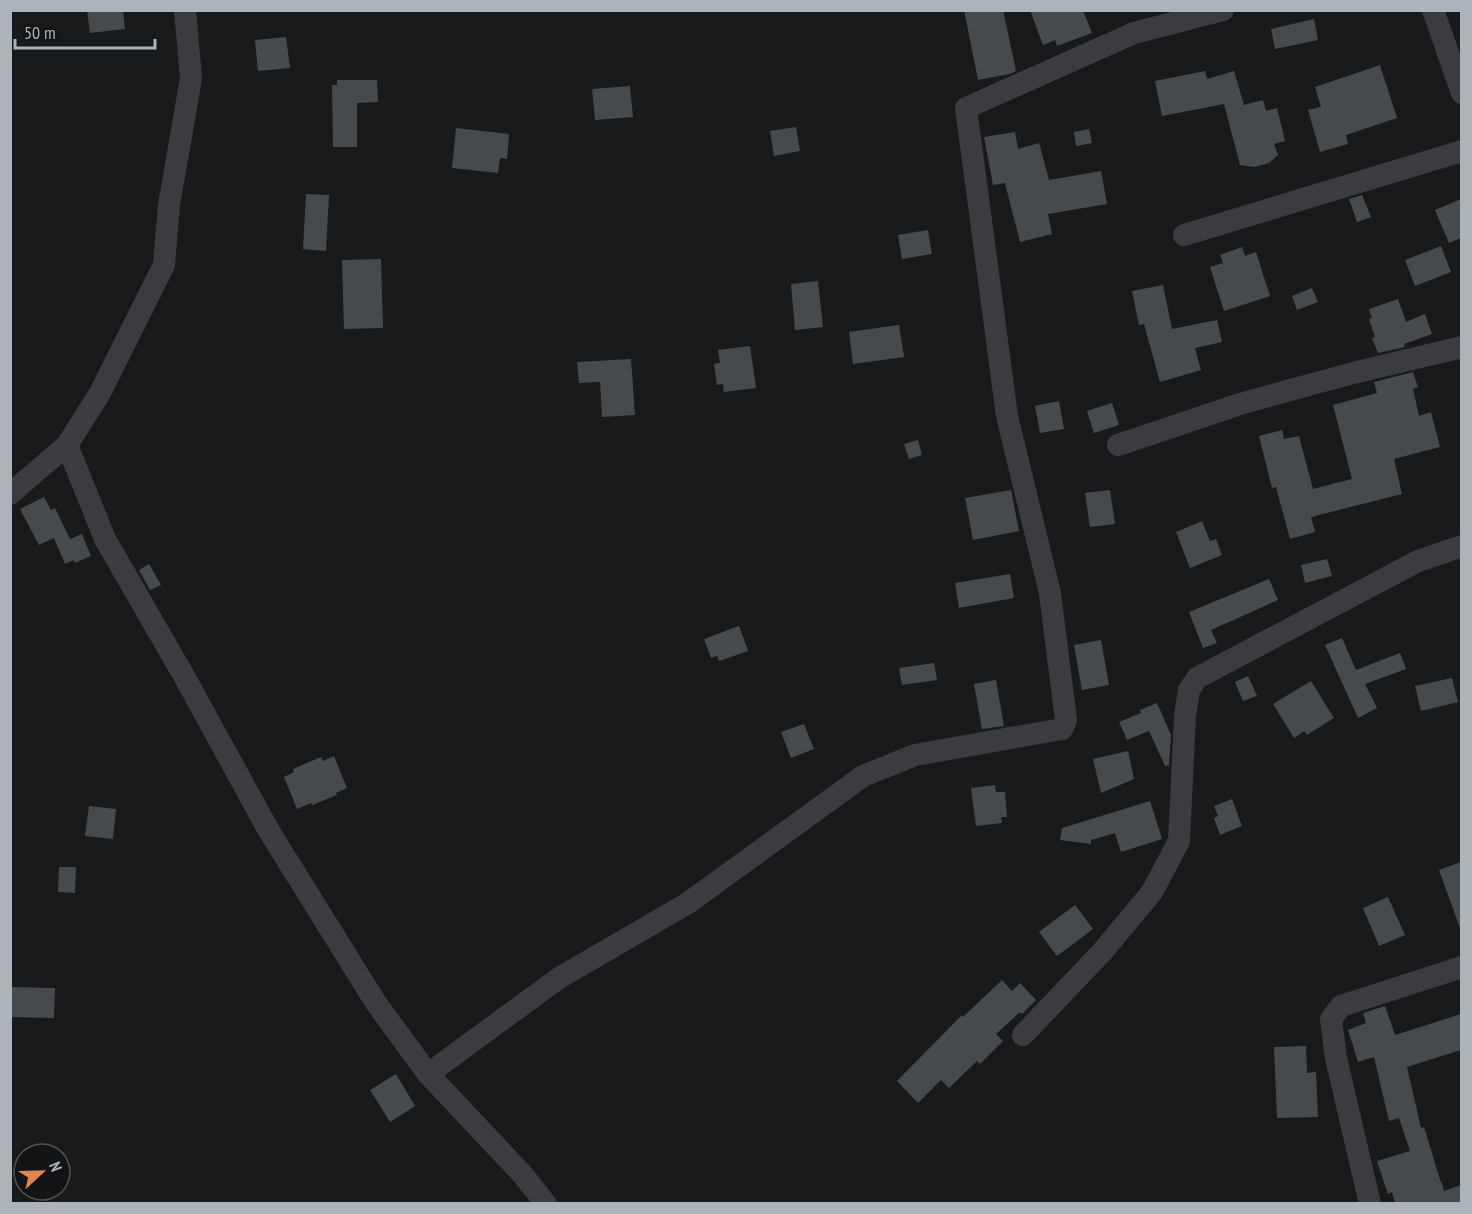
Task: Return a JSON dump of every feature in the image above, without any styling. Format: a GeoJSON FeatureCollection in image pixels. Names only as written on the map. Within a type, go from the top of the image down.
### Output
{"type":"FeatureCollection","features":[{"type":"Feature","properties":{"kind":"street"},"geometry":{"type":"LineString","coordinates":[[10,494],[67,446],[100,393],[164,265],[168,206],[191,78],[185,10]]}},
{"type":"Feature","properties":{"kind":"street"},"geometry":{"type":"LineString","coordinates":[[428,1074],[559,978],[688,903],[862,776],[915,755],[1062,729],[1066,720],[1050,593],[1007,416],[966,108],[1134,33],[1223,10]]}},
{"type":"Feature","properties":{"kind":"street"},"geometry":{"type":"LineString","coordinates":[[1433,10],[1461,93]]}},
{"type":"Feature","properties":{"kind":"street"},"geometry":{"type":"LineString","coordinates":[[1184,236],[1461,151]]}},
{"type":"Feature","properties":{"kind":"street"},"geometry":{"type":"LineString","coordinates":[[1118,445],[1243,404],[1461,347]]}},
{"type":"Feature","properties":{"kind":"street"},"geometry":{"type":"LineString","coordinates":[[67,446],[105,539],[269,831],[376,1003],[428,1074],[523,1175],[546,1203]]}},
{"type":"Feature","properties":{"kind":"street"},"geometry":{"type":"LineString","coordinates":[[1023,1035],[1102,952],[1152,892],[1179,841],[1185,716],[1189,690],[1197,678],[1418,561],[1461,546]]}},
{"type":"Feature","properties":{"kind":"street"},"geometry":{"type":"LineString","coordinates":[[1370,1203],[1336,1058],[1330,1019],[1341,1006],[1461,967]]}},
{"type":"Feature","properties":{"kind":"building"},"geometry":{"type":"Polygon","coordinates":[[[87,10],[123,10],[125,29],[90,33],[87,10]]]}},
{"type":"Feature","properties":{"kind":"building"},"geometry":{"type":"Polygon","coordinates":[[[964,10],[1003,10],[1016,71],[978,80],[964,10]]]}},
{"type":"Feature","properties":{"kind":"building"},"geometry":{"type":"Polygon","coordinates":[[[1030,10],[1083,10],[1092,33],[1057,46],[1055,40],[1043,45],[1030,10]]]}},
{"type":"Feature","properties":{"kind":"building"},"geometry":{"type":"Polygon","coordinates":[[[1314,19],[1318,40],[1275,49],[1271,29],[1314,19]]]}},
{"type":"Feature","properties":{"kind":"building"},"geometry":{"type":"Polygon","coordinates":[[[286,37],[290,68],[258,71],[255,40],[286,37]]]}},
{"type":"Feature","properties":{"kind":"building"},"geometry":{"type":"Polygon","coordinates":[[[1380,65],[1397,118],[1346,135],[1348,144],[1320,152],[1308,110],[1321,107],[1315,87],[1380,65]]]}},
{"type":"Feature","properties":{"kind":"building"},"geometry":{"type":"Polygon","coordinates":[[[1205,71],[1207,79],[1234,71],[1244,105],[1263,100],[1266,111],[1277,108],[1285,141],[1274,144],[1278,155],[1269,163],[1254,167],[1240,165],[1224,104],[1162,116],[1155,81],[1205,71]]]}},
{"type":"Feature","properties":{"kind":"building"},"geometry":{"type":"Polygon","coordinates":[[[337,80],[377,80],[378,102],[357,103],[357,147],[333,147],[332,85],[337,85],[337,80]]]}},
{"type":"Feature","properties":{"kind":"building"},"geometry":{"type":"Polygon","coordinates":[[[630,86],[633,117],[595,120],[592,89],[630,86]]]}},
{"type":"Feature","properties":{"kind":"building"},"geometry":{"type":"Polygon","coordinates":[[[796,127],[800,151],[774,156],[770,131],[796,127]]]}},
{"type":"Feature","properties":{"kind":"building"},"geometry":{"type":"Polygon","coordinates":[[[456,128],[509,134],[507,159],[500,158],[498,173],[452,168],[456,128]]]}},
{"type":"Feature","properties":{"kind":"building"},"geometry":{"type":"Polygon","coordinates":[[[1089,129],[1092,143],[1076,146],[1074,132],[1089,129]]]}},
{"type":"Feature","properties":{"kind":"building"},"geometry":{"type":"Polygon","coordinates":[[[1015,132],[1018,149],[1039,143],[1049,180],[1101,171],[1107,204],[1048,214],[1052,234],[1020,242],[1005,183],[993,185],[984,137],[1015,132]]]}},
{"type":"Feature","properties":{"kind":"building"},"geometry":{"type":"Polygon","coordinates":[[[306,194],[329,195],[326,251],[303,249],[306,194]]]}},
{"type":"Feature","properties":{"kind":"building"},"geometry":{"type":"Polygon","coordinates":[[[1362,195],[1371,217],[1357,222],[1349,199],[1362,195]]]}},
{"type":"Feature","properties":{"kind":"building"},"geometry":{"type":"Polygon","coordinates":[[[1461,199],[1461,238],[1449,243],[1435,210],[1461,199]]]}},
{"type":"Feature","properties":{"kind":"building"},"geometry":{"type":"Polygon","coordinates":[[[928,230],[932,254],[902,259],[898,235],[928,230]]]}},
{"type":"Feature","properties":{"kind":"building"},"geometry":{"type":"Polygon","coordinates":[[[1441,246],[1451,272],[1415,286],[1405,260],[1441,246]]]}},
{"type":"Feature","properties":{"kind":"building"},"geometry":{"type":"Polygon","coordinates":[[[1242,247],[1245,256],[1256,252],[1270,296],[1224,311],[1210,267],[1223,263],[1220,255],[1242,247]]]}},
{"type":"Feature","properties":{"kind":"building"},"geometry":{"type":"Polygon","coordinates":[[[381,259],[383,328],[344,329],[342,260],[381,259]]]}},
{"type":"Feature","properties":{"kind":"building"},"geometry":{"type":"Polygon","coordinates":[[[818,281],[823,327],[795,330],[791,284],[818,281]]]}},
{"type":"Feature","properties":{"kind":"building"},"geometry":{"type":"Polygon","coordinates":[[[1163,285],[1172,329],[1217,320],[1222,342],[1195,348],[1201,370],[1160,382],[1144,324],[1139,325],[1132,291],[1163,285]]]}},
{"type":"Feature","properties":{"kind":"building"},"geometry":{"type":"Polygon","coordinates":[[[1312,288],[1318,302],[1297,310],[1292,296],[1312,288]]]}},
{"type":"Feature","properties":{"kind":"building"},"geometry":{"type":"Polygon","coordinates":[[[1398,299],[1406,322],[1425,314],[1432,334],[1404,344],[1405,347],[1378,353],[1372,338],[1375,337],[1369,319],[1372,318],[1369,309],[1398,299]]]}},
{"type":"Feature","properties":{"kind":"building"},"geometry":{"type":"Polygon","coordinates":[[[899,325],[904,357],[853,364],[849,332],[899,325]]]}},
{"type":"Feature","properties":{"kind":"building"},"geometry":{"type":"Polygon","coordinates":[[[750,346],[756,388],[724,392],[723,384],[717,385],[714,364],[720,363],[718,350],[750,346]]]}},
{"type":"Feature","properties":{"kind":"building"},"geometry":{"type":"Polygon","coordinates":[[[631,359],[635,415],[602,417],[600,382],[579,383],[577,362],[631,359]]]}},
{"type":"Feature","properties":{"kind":"building"},"geometry":{"type":"Polygon","coordinates":[[[1413,372],[1418,387],[1413,389],[1419,416],[1431,412],[1440,447],[1394,459],[1402,494],[1311,517],[1315,532],[1290,539],[1276,487],[1272,488],[1259,436],[1282,430],[1284,439],[1299,436],[1313,489],[1352,479],[1333,405],[1377,393],[1374,382],[1413,372]]]}},
{"type":"Feature","properties":{"kind":"building"},"geometry":{"type":"Polygon","coordinates":[[[1059,401],[1064,429],[1040,433],[1035,406],[1059,401]]]}},
{"type":"Feature","properties":{"kind":"building"},"geometry":{"type":"Polygon","coordinates":[[[1112,403],[1119,425],[1094,433],[1087,411],[1112,403]]]}},
{"type":"Feature","properties":{"kind":"building"},"geometry":{"type":"Polygon","coordinates":[[[918,440],[922,455],[909,459],[904,444],[918,440]]]}},
{"type":"Feature","properties":{"kind":"building"},"geometry":{"type":"Polygon","coordinates":[[[1011,490],[1019,531],[973,540],[965,498],[1011,490]]]}},
{"type":"Feature","properties":{"kind":"building"},"geometry":{"type":"Polygon","coordinates":[[[1110,490],[1115,524],[1090,527],[1085,493],[1110,490]]]}},
{"type":"Feature","properties":{"kind":"building"},"geometry":{"type":"Polygon","coordinates":[[[44,497],[51,510],[55,508],[70,539],[82,534],[91,556],[75,563],[74,560],[65,564],[54,538],[39,545],[20,509],[44,497]]]}},
{"type":"Feature","properties":{"kind":"building"},"geometry":{"type":"Polygon","coordinates":[[[1202,521],[1210,541],[1216,539],[1222,555],[1190,568],[1176,532],[1202,521]]]}},
{"type":"Feature","properties":{"kind":"building"},"geometry":{"type":"Polygon","coordinates":[[[1327,559],[1332,576],[1305,583],[1301,565],[1327,559]]]}},
{"type":"Feature","properties":{"kind":"building"},"geometry":{"type":"Polygon","coordinates":[[[149,564],[161,585],[150,590],[139,570],[149,564]]]}},
{"type":"Feature","properties":{"kind":"building"},"geometry":{"type":"Polygon","coordinates":[[[1010,574],[1014,598],[959,608],[955,583],[1010,574]]]}},
{"type":"Feature","properties":{"kind":"building"},"geometry":{"type":"Polygon","coordinates":[[[1269,579],[1278,600],[1211,630],[1217,643],[1203,648],[1189,612],[1269,579]]]}},
{"type":"Feature","properties":{"kind":"building"},"geometry":{"type":"Polygon","coordinates":[[[739,626],[748,651],[719,661],[717,656],[711,658],[704,639],[739,626]]]}},
{"type":"Feature","properties":{"kind":"building"},"geometry":{"type":"Polygon","coordinates":[[[1342,638],[1356,670],[1400,653],[1406,669],[1365,684],[1377,708],[1358,718],[1325,645],[1342,638]]]}},
{"type":"Feature","properties":{"kind":"building"},"geometry":{"type":"Polygon","coordinates":[[[1101,640],[1109,685],[1082,690],[1074,645],[1101,640]]]}},
{"type":"Feature","properties":{"kind":"building"},"geometry":{"type":"Polygon","coordinates":[[[934,663],[937,680],[902,685],[899,668],[934,663]]]}},
{"type":"Feature","properties":{"kind":"building"},"geometry":{"type":"Polygon","coordinates":[[[1248,676],[1257,696],[1243,701],[1235,682],[1248,676]]]}},
{"type":"Feature","properties":{"kind":"building"},"geometry":{"type":"Polygon","coordinates":[[[1452,678],[1458,702],[1421,711],[1415,686],[1452,678]]]}},
{"type":"Feature","properties":{"kind":"building"},"geometry":{"type":"Polygon","coordinates":[[[996,680],[1004,726],[982,729],[974,684],[996,680]]]}},
{"type":"Feature","properties":{"kind":"building"},"geometry":{"type":"Polygon","coordinates":[[[1311,681],[1334,718],[1307,735],[1304,731],[1294,738],[1273,704],[1311,681]]]}},
{"type":"Feature","properties":{"kind":"building"},"geometry":{"type":"Polygon","coordinates":[[[1157,703],[1171,735],[1169,765],[1165,766],[1149,731],[1127,740],[1119,722],[1157,703]]]}},
{"type":"Feature","properties":{"kind":"building"},"geometry":{"type":"Polygon","coordinates":[[[804,724],[814,749],[791,758],[781,732],[804,724]]]}},
{"type":"Feature","properties":{"kind":"building"},"geometry":{"type":"Polygon","coordinates":[[[1128,751],[1134,779],[1101,793],[1093,759],[1128,751]]]}},
{"type":"Feature","properties":{"kind":"building"},"geometry":{"type":"Polygon","coordinates":[[[334,756],[347,788],[336,793],[337,795],[297,809],[284,777],[294,772],[293,769],[321,757],[323,761],[334,756]]]}},
{"type":"Feature","properties":{"kind":"building"},"geometry":{"type":"Polygon","coordinates":[[[995,785],[996,792],[1005,792],[1007,817],[1001,817],[1002,823],[976,826],[971,788],[995,785]]]}},
{"type":"Feature","properties":{"kind":"building"},"geometry":{"type":"Polygon","coordinates":[[[1232,799],[1242,826],[1220,835],[1214,818],[1218,816],[1214,806],[1232,799]]]}},
{"type":"Feature","properties":{"kind":"building"},"geometry":{"type":"Polygon","coordinates":[[[1150,801],[1162,839],[1121,852],[1115,833],[1091,840],[1091,844],[1060,840],[1062,828],[1150,801]]]}},
{"type":"Feature","properties":{"kind":"building"},"geometry":{"type":"Polygon","coordinates":[[[89,806],[116,809],[113,839],[85,836],[89,806]]]}},
{"type":"Feature","properties":{"kind":"building"},"geometry":{"type":"Polygon","coordinates":[[[1461,862],[1461,928],[1460,928],[1439,870],[1461,862]]]}},
{"type":"Feature","properties":{"kind":"building"},"geometry":{"type":"Polygon","coordinates":[[[59,867],[76,867],[75,893],[58,892],[59,867]]]}},
{"type":"Feature","properties":{"kind":"building"},"geometry":{"type":"Polygon","coordinates":[[[1388,897],[1405,935],[1379,946],[1363,908],[1388,897]]]}},
{"type":"Feature","properties":{"kind":"building"},"geometry":{"type":"Polygon","coordinates":[[[1075,905],[1093,929],[1057,956],[1039,932],[1075,905]]]}},
{"type":"Feature","properties":{"kind":"building"},"geometry":{"type":"Polygon","coordinates":[[[1002,980],[1012,991],[1020,983],[1036,1000],[996,1034],[1003,1041],[980,1064],[977,1061],[949,1088],[941,1080],[918,1103],[897,1081],[962,1015],[963,1017],[1002,980]]]}},
{"type":"Feature","properties":{"kind":"building"},"geometry":{"type":"Polygon","coordinates":[[[10,987],[55,988],[54,1018],[10,1017],[10,987]]]}},
{"type":"Feature","properties":{"kind":"building"},"geometry":{"type":"Polygon","coordinates":[[[1385,1006],[1395,1035],[1461,1014],[1461,1050],[1407,1067],[1421,1128],[1424,1127],[1444,1191],[1461,1185],[1461,1203],[1395,1203],[1392,1192],[1388,1194],[1377,1161],[1410,1151],[1399,1118],[1389,1121],[1374,1057],[1358,1062],[1348,1030],[1366,1023],[1363,1013],[1385,1006]]]}},
{"type":"Feature","properties":{"kind":"building"},"geometry":{"type":"Polygon","coordinates":[[[1306,1046],[1307,1073],[1316,1072],[1318,1117],[1277,1118],[1274,1047],[1306,1046]]]}},
{"type":"Feature","properties":{"kind":"building"},"geometry":{"type":"Polygon","coordinates":[[[396,1074],[415,1106],[390,1122],[370,1090],[396,1074]]]}}]}
